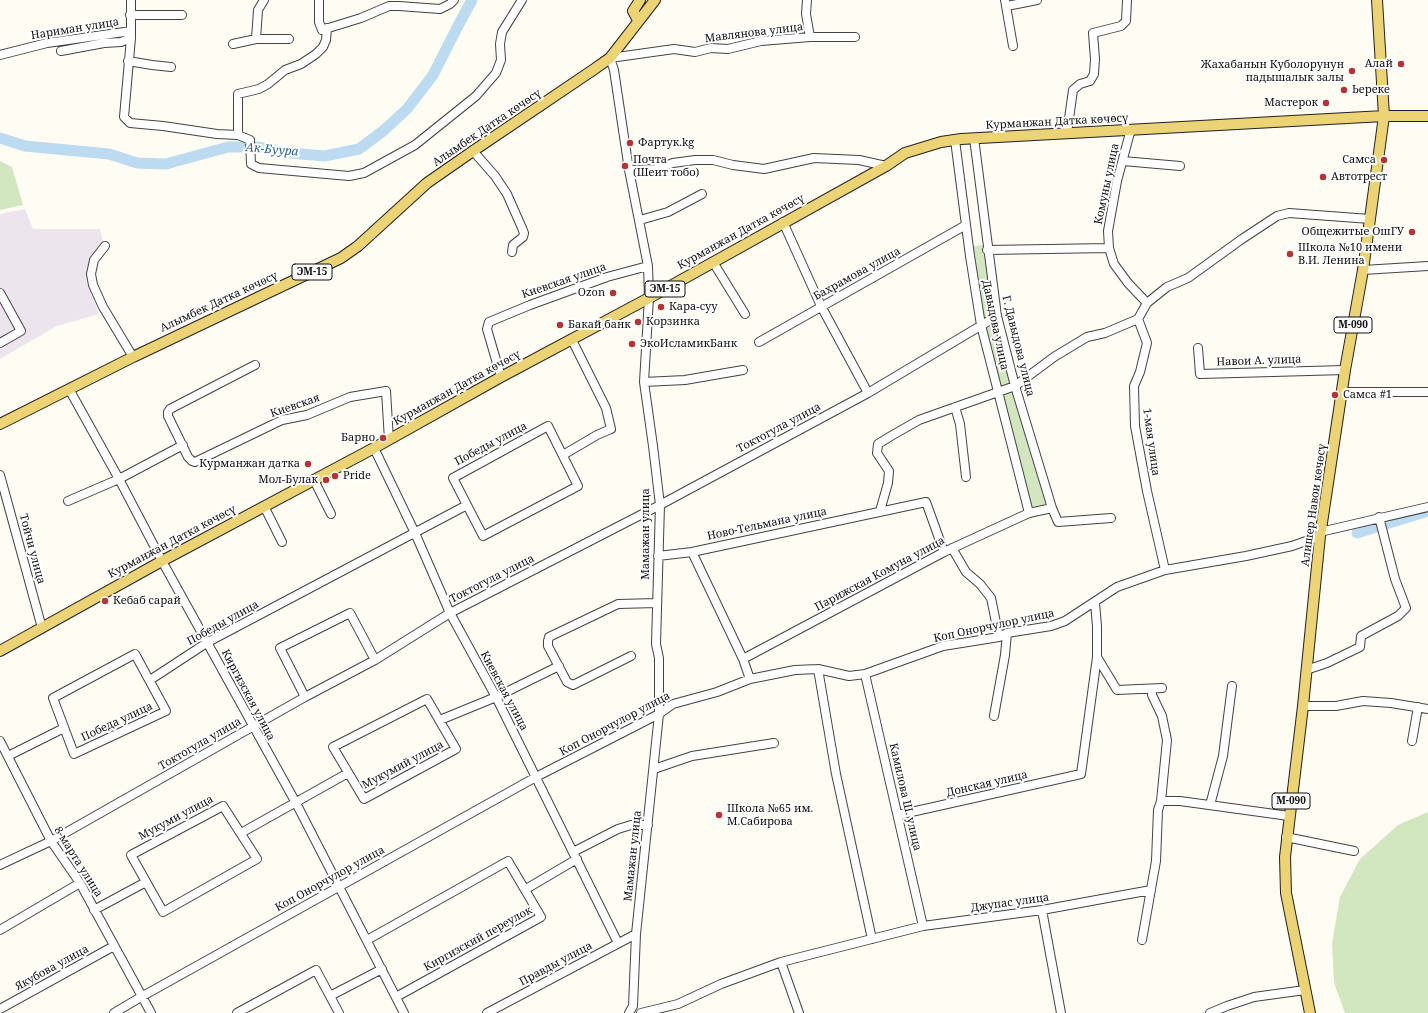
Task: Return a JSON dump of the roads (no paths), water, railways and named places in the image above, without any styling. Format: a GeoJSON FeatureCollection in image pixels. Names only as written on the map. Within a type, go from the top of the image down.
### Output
{"type":"FeatureCollection","features":[{"type":"Feature","properties":{"kind":"main road"},"geometry":{"type":"LineString","coordinates":[[638,20],[633,11],[640,0]]}},
{"type":"Feature","properties":{"kind":"main road","name":"Алымбек Датка көчөсү"},"geometry":{"type":"LineString","coordinates":[[0,424],[133,357],[341,258],[358,246],[427,183],[610,58],[655,0]]}},
{"type":"Feature","properties":{"kind":"main road","name":"Алишер Навои көчөсү"},"geometry":{"type":"LineString","coordinates":[[1310,1013],[1286,893],[1284,874],[1286,837],[1303,706],[1320,534],[1345,370],[1363,270],[1384,116],[1377,0]]}},
{"type":"Feature","properties":{"kind":"main road","name":"Курманжан Датка көчөсү"},"geometry":{"type":"LineString","coordinates":[[0,651],[162,561],[389,440],[649,298],[886,166],[905,153],[941,142],[974,138],[1384,116],[1428,116]]}},
{"type":"Feature","properties":{"kind":"street"},"geometry":{"type":"LineString","coordinates":[[131,0],[131,35],[124,117],[130,123],[217,134],[238,135],[250,140],[250,164],[259,168],[349,176],[364,173],[415,145],[476,96],[496,73],[501,60],[500,44],[502,32],[522,0]]}},
{"type":"Feature","properties":{"kind":"street"},"geometry":{"type":"LineString","coordinates":[[256,39],[258,10],[264,0]]}},
{"type":"Feature","properties":{"kind":"street"},"geometry":{"type":"LineString","coordinates":[[319,0],[320,26],[322,30],[361,18],[389,6],[440,9],[450,4],[454,0]]}},
{"type":"Feature","properties":{"kind":"street"},"geometry":{"type":"LineString","coordinates":[[807,0],[806,14],[810,37]]}},
{"type":"Feature","properties":{"kind":"street"},"geometry":{"type":"LineString","coordinates":[[1013,46],[1006,3],[1037,0]]}},
{"type":"Feature","properties":{"kind":"street"},"geometry":{"type":"LineString","coordinates":[[1067,133],[1073,90],[1080,84],[1090,81],[1094,74],[1095,59],[1093,33],[1121,26],[1126,21],[1127,0]]}},
{"type":"Feature","properties":{"kind":"street"},"geometry":{"type":"LineString","coordinates":[[130,16],[182,15]]}},
{"type":"Feature","properties":{"kind":"street"},"geometry":{"type":"LineString","coordinates":[[238,135],[238,94],[258,89],[268,84],[286,70],[301,64],[316,54],[323,47],[326,40],[327,28]]}},
{"type":"Feature","properties":{"kind":"street"},"geometry":{"type":"LineString","coordinates":[[61,51],[104,43],[121,42],[131,35]]}},
{"type":"Feature","properties":{"kind":"street","name":"Нариман улица"},"geometry":{"type":"LineString","coordinates":[[0,55],[47,43],[131,35]]}},
{"type":"Feature","properties":{"kind":"street","name":"Мавлянова улица"},"geometry":{"type":"LineString","coordinates":[[610,58],[674,49],[695,52],[711,48],[728,49],[761,41],[810,37],[855,37]]}},
{"type":"Feature","properties":{"kind":"street"},"geometry":{"type":"LineString","coordinates":[[233,44],[256,39],[288,39]]}},
{"type":"Feature","properties":{"kind":"street","name":"Мамажан улица"},"geometry":{"type":"LineString","coordinates":[[610,58],[614,70],[629,170],[648,266],[649,298],[644,382],[660,505],[656,644],[659,658],[659,714],[636,934],[633,1006],[629,1013]]}},
{"type":"Feature","properties":{"kind":"street"},"geometry":{"type":"LineString","coordinates":[[128,61],[171,67]]}},
{"type":"Feature","properties":{"kind":"street","name":"Комуны улица"},"geometry":{"type":"LineString","coordinates":[[1131,129],[1124,161],[1117,181],[1108,231],[1109,248],[1114,264],[1128,284],[1147,303]]}},
{"type":"Feature","properties":{"kind":"street","name":"Г. Давыдова улица"},"geometry":{"type":"LineString","coordinates":[[974,138],[987,250],[997,316],[1015,386],[1052,508]]}},
{"type":"Feature","properties":{"kind":"street","name":"Давыдова улица"},"geometry":{"type":"LineString","coordinates":[[955,140],[981,325],[1029,513]]}},
{"type":"Feature","properties":{"kind":"street"},"geometry":{"type":"LineString","coordinates":[[473,151],[507,194],[522,228],[524,234],[523,237],[513,245],[512,252]]}},
{"type":"Feature","properties":{"kind":"street"},"geometry":{"type":"LineString","coordinates":[[629,170],[656,169],[673,163],[695,160],[712,160],[764,169],[814,158],[859,160],[886,166]]}},
{"type":"Feature","properties":{"kind":"street"},"geometry":{"type":"LineString","coordinates":[[1124,161],[1180,166]]}},
{"type":"Feature","properties":{"kind":"street"},"geometry":{"type":"LineString","coordinates":[[640,220],[668,212],[702,194]]}},
{"type":"Feature","properties":{"kind":"street"},"geometry":{"type":"LineString","coordinates":[[880,512],[888,483],[889,471],[877,453],[878,444],[919,420],[1015,386],[1054,357],[1087,337],[1105,333],[1138,319],[1147,303],[1167,287],[1188,278],[1277,216],[1289,213],[1370,219]]}},
{"type":"Feature","properties":{"kind":"street"},"geometry":{"type":"LineString","coordinates":[[783,222],[821,306],[868,393]]}},
{"type":"Feature","properties":{"kind":"street","name":"Бахрамова улица"},"geometry":{"type":"LineString","coordinates":[[759,342],[966,225]]}},
{"type":"Feature","properties":{"kind":"street"},"geometry":{"type":"LineString","coordinates":[[105,246],[94,260],[90,274],[93,285],[103,307],[133,357]]}},
{"type":"Feature","properties":{"kind":"street"},"geometry":{"type":"LineString","coordinates":[[987,250],[1109,248]]}},
{"type":"Feature","properties":{"kind":"street"},"geometry":{"type":"LineString","coordinates":[[713,262],[745,314]]}},
{"type":"Feature","properties":{"kind":"street","name":"Киевская улица"},"geometry":{"type":"LineString","coordinates":[[502,377],[487,329],[489,322],[593,282],[648,266]]}},
{"type":"Feature","properties":{"kind":"street"},"geometry":{"type":"LineString","coordinates":[[1363,270],[1428,266]]}},
{"type":"Feature","properties":{"kind":"street"},"geometry":{"type":"LineString","coordinates":[[0,293],[21,331],[0,343]]}},
{"type":"Feature","properties":{"kind":"street","name":"Токтогула улица"},"geometry":{"type":"LineString","coordinates":[[0,864],[51,841],[305,697],[375,660],[450,613],[660,505],[868,393],[997,316]]}},
{"type":"Feature","properties":{"kind":"street","name":"1-мая улица"},"geometry":{"type":"LineString","coordinates":[[1138,319],[1147,343],[1140,372],[1134,386],[1135,426],[1147,491],[1165,570]]}},
{"type":"Feature","properties":{"kind":"street"},"geometry":{"type":"LineString","coordinates":[[563,455],[611,429],[606,408],[572,340]]}},
{"type":"Feature","properties":{"kind":"street","name":"Навои А. улица"},"geometry":{"type":"LineString","coordinates":[[1198,348],[1200,374],[1345,370]]}},
{"type":"Feature","properties":{"kind":"street"},"geometry":{"type":"LineString","coordinates":[[68,501],[119,479],[183,446],[168,416],[170,409],[255,365]]}},
{"type":"Feature","properties":{"kind":"street"},"geometry":{"type":"LineString","coordinates":[[644,382],[685,380],[743,370]]}},
{"type":"Feature","properties":{"kind":"street","name":"Киргизская улица"},"geometry":{"type":"LineString","coordinates":[[69,389],[162,561],[208,642],[252,727],[296,803],[404,1013]]}},
{"type":"Feature","properties":{"kind":"street","name":"Киевская"},"geometry":{"type":"LineString","coordinates":[[183,446],[188,457],[195,462],[282,420],[307,415],[350,397],[386,391],[389,440]]}},
{"type":"Feature","properties":{"kind":"street"},"geometry":{"type":"LineString","coordinates":[[1342,392],[1428,392]]}},
{"type":"Feature","properties":{"kind":"street"},"geometry":{"type":"LineString","coordinates":[[955,407],[960,424],[966,477]]}},
{"type":"Feature","properties":{"kind":"street","name":"Победы улица"},"geometry":{"type":"LineString","coordinates":[[548,426],[578,486],[483,536],[467,505],[453,478],[548,426]]}},
{"type":"Feature","properties":{"kind":"street","name":"Киевская улица"},"geometry":{"type":"LineString","coordinates":[[374,448],[415,533],[450,613],[496,697],[618,943]]}},
{"type":"Feature","properties":{"kind":"street","name":"Тойчи улица"},"geometry":{"type":"LineString","coordinates":[[0,475],[42,628]]}},
{"type":"Feature","properties":{"kind":"street"},"geometry":{"type":"LineString","coordinates":[[314,480],[331,514]]}},
{"type":"Feature","properties":{"kind":"street","name":"Ново-Тельмана улица"},"geometry":{"type":"LineString","coordinates":[[658,556],[692,552],[926,502],[944,552]]}},
{"type":"Feature","properties":{"kind":"street","name":"Победы улица"},"geometry":{"type":"LineString","coordinates":[[150,680],[208,642],[467,505]]}},
{"type":"Feature","properties":{"kind":"street"},"geometry":{"type":"LineString","coordinates":[[264,506],[282,542]]}},
{"type":"Feature","properties":{"kind":"street","name":"Коп Онорчулор улица"},"geometry":{"type":"LineString","coordinates":[[114,1013],[536,777],[659,714],[673,704],[717,692],[750,679],[795,670],[818,669],[849,676],[865,674],[943,646],[1051,626],[1065,621],[1095,603],[1117,587],[1165,570],[1246,556],[1285,547],[1320,534],[1379,518],[1428,507]]}},
{"type":"Feature","properties":{"kind":"street"},"geometry":{"type":"LineString","coordinates":[[1052,508],[1058,522],[1111,518]]}},
{"type":"Feature","properties":{"kind":"street","name":"Парижская Комуна улица"},"geometry":{"type":"LineString","coordinates":[[743,659],[952,548],[1029,513],[1052,508]]}},
{"type":"Feature","properties":{"kind":"street"},"geometry":{"type":"LineString","coordinates":[[1306,670],[1327,663],[1360,646],[1361,636],[1398,616],[1406,608],[1395,579],[1379,518]]}},
{"type":"Feature","properties":{"kind":"street"},"geometry":{"type":"LineString","coordinates":[[952,548],[966,572],[980,584],[991,598],[1003,635],[1005,655],[994,716]]}},
{"type":"Feature","properties":{"kind":"street"},"geometry":{"type":"LineString","coordinates":[[692,552],[743,659],[750,679]]}},
{"type":"Feature","properties":{"kind":"street"},"geometry":{"type":"LineString","coordinates":[[632,656],[573,686],[567,682],[548,646],[549,637],[618,604],[657,603]]}},
{"type":"Feature","properties":{"kind":"street"},"geometry":{"type":"LineString","coordinates":[[1095,603],[1098,657],[1117,690],[1162,688]]}},
{"type":"Feature","properties":{"kind":"street"},"geometry":{"type":"LineString","coordinates":[[305,697],[280,648],[350,613],[375,660]]}},
{"type":"Feature","properties":{"kind":"street","name":"Победа улица"},"geometry":{"type":"LineString","coordinates":[[135,654],[150,680],[166,711],[74,754],[53,698],[135,654]]}},
{"type":"Feature","properties":{"kind":"street","name":"Донская улица"},"geometry":{"type":"LineString","coordinates":[[898,816],[1081,774],[1098,657]]}},
{"type":"Feature","properties":{"kind":"street"},"geometry":{"type":"LineString","coordinates":[[440,720],[496,697],[559,666]]}},
{"type":"Feature","properties":{"kind":"street"},"geometry":{"type":"LineString","coordinates":[[818,669],[836,774],[872,939]]}},
{"type":"Feature","properties":{"kind":"street","name":"Камилова Ш. улица"},"geometry":{"type":"LineString","coordinates":[[865,674],[923,926]]}},
{"type":"Feature","properties":{"kind":"street"},"geometry":{"type":"LineString","coordinates":[[1210,805],[1223,756],[1232,686]]}},
{"type":"Feature","properties":{"kind":"street"},"geometry":{"type":"LineString","coordinates":[[1142,940],[1156,861],[1158,810],[1161,801],[1168,740],[1162,716],[1152,695],[1152,689]]}},
{"type":"Feature","properties":{"kind":"street","name":"Мукумий улица"},"geometry":{"type":"LineString","coordinates":[[427,699],[440,720],[456,749],[364,799],[333,747],[427,699]]}},
{"type":"Feature","properties":{"kind":"street"},"geometry":{"type":"LineString","coordinates":[[1303,706],[1336,706],[1363,702],[1391,703],[1428,709]]}},
{"type":"Feature","properties":{"kind":"street"},"geometry":{"type":"LineString","coordinates":[[1412,741],[1418,707]]}},
{"type":"Feature","properties":{"kind":"street"},"geometry":{"type":"LineString","coordinates":[[8,756],[64,728]]}},
{"type":"Feature","properties":{"kind":"street","name":"8-марта улица"},"geometry":{"type":"LineString","coordinates":[[0,741],[51,841],[80,883],[151,1013]]}},
{"type":"Feature","properties":{"kind":"street"},"geometry":{"type":"LineString","coordinates":[[654,769],[692,756],[774,743]]}},
{"type":"Feature","properties":{"kind":"street","name":"Мукумий улица"},"geometry":{"type":"LineString","coordinates":[[241,833],[348,773]]}},
{"type":"Feature","properties":{"kind":"street"},"geometry":{"type":"LineString","coordinates":[[1161,801],[1180,801],[1289,816]]}},
{"type":"Feature","properties":{"kind":"street","name":"Мукуми улица"},"geometry":{"type":"LineString","coordinates":[[222,806],[257,859],[163,912],[146,882],[131,855],[222,806]]}},
{"type":"Feature","properties":{"kind":"street"},"geometry":{"type":"LineString","coordinates":[[526,889],[618,829],[631,825],[648,825]]}},
{"type":"Feature","properties":{"kind":"street"},"geometry":{"type":"LineString","coordinates":[[1286,837],[1354,851]]}},
{"type":"Feature","properties":{"kind":"street","name":"Киргизский переулок"},"geometry":{"type":"LineString","coordinates":[[367,940],[508,860],[541,917],[396,997]]}},
{"type":"Feature","properties":{"kind":"street"},"geometry":{"type":"LineString","coordinates":[[94,910],[146,882]]}},
{"type":"Feature","properties":{"kind":"street"},"geometry":{"type":"LineString","coordinates":[[0,930],[80,883]]}},
{"type":"Feature","properties":{"kind":"street","name":"Джупас улица"},"geometry":{"type":"LineString","coordinates":[[641,1013],[678,1004],[720,984],[781,962],[923,926],[1042,910],[1151,890]]}},
{"type":"Feature","properties":{"kind":"street"},"geometry":{"type":"LineString","coordinates":[[1042,910],[1061,1013]]}},
{"type":"Feature","properties":{"kind":"street","name":"Правды улица"},"geometry":{"type":"LineString","coordinates":[[488,1013],[636,934]]}},
{"type":"Feature","properties":{"kind":"street","name":"Якубова улица"},"geometry":{"type":"LineString","coordinates":[[0,1009],[114,946]]}},
{"type":"Feature","properties":{"kind":"street"},"geometry":{"type":"LineString","coordinates":[[781,962],[798,1013]]}},
{"type":"Feature","properties":{"kind":"street"},"geometry":{"type":"LineString","coordinates":[[330,996],[382,969]]}},
{"type":"Feature","properties":{"kind":"street"},"geometry":{"type":"LineString","coordinates":[[237,1013],[316,970],[339,1013]]}},
{"type":"Feature","properties":{"kind":"street"},"geometry":{"type":"LineString","coordinates":[[1210,1013],[1226,1006],[1254,998],[1305,990]]}},
{"type":"Feature","properties":{"kind":"waterway","name":"Ак-Буура"},"geometry":{"type":"LineString","coordinates":[[0,138],[25,146],[109,154],[137,163],[166,164],[228,147],[257,147],[290,153],[325,156],[359,149],[383,131],[407,109],[433,75],[472,0]]}},
{"type":"Feature","properties":{"kind":"waterway"},"geometry":{"type":"LineString","coordinates":[[1357,533],[1428,511]]}},
{"type":"Feature","properties":{"kind":"place","name":"Алай"},"geometry":{"type":"Point","coordinates":[1401,64]}},
{"type":"Feature","properties":{"kind":"place","name":"Жахабанын Куболорунун падышалык залы"},"geometry":{"type":"Point","coordinates":[1352,71]}},
{"type":"Feature","properties":{"kind":"place","name":"Ьереке"},"geometry":{"type":"Point","coordinates":[1344,90]}},
{"type":"Feature","properties":{"kind":"place","name":"Мастерок"},"geometry":{"type":"Point","coordinates":[1326,103]}},
{"type":"Feature","properties":{"kind":"place","name":"Фартук.kg"},"geometry":{"type":"Point","coordinates":[630,143]}},
{"type":"Feature","properties":{"kind":"place","name":"Самса"},"geometry":{"type":"Point","coordinates":[1384,160]}},
{"type":"Feature","properties":{"kind":"place","name":"Почта (Шеит тобо)"},"geometry":{"type":"Point","coordinates":[625,166]}},
{"type":"Feature","properties":{"kind":"place","name":"Автотрест"},"geometry":{"type":"Point","coordinates":[1323,177]}},
{"type":"Feature","properties":{"kind":"place","name":"Общежитые ОшГУ"},"geometry":{"type":"Point","coordinates":[1412,232]}},
{"type":"Feature","properties":{"kind":"place","name":"Школа №10 имени В.И. Ленина"},"geometry":{"type":"Point","coordinates":[1290,254]}},
{"type":"Feature","properties":{"kind":"place","name":"Ozon"},"geometry":{"type":"Point","coordinates":[613,293]}},
{"type":"Feature","properties":{"kind":"place","name":"Кара-суу"},"geometry":{"type":"Point","coordinates":[661,307]}},
{"type":"Feature","properties":{"kind":"place","name":"Корзинка"},"geometry":{"type":"Point","coordinates":[638,322]}},
{"type":"Feature","properties":{"kind":"place","name":"Бакай банк"},"geometry":{"type":"Point","coordinates":[560,325]}},
{"type":"Feature","properties":{"kind":"place","name":"ЭкоИсламикБанк"},"geometry":{"type":"Point","coordinates":[632,344]}},
{"type":"Feature","properties":{"kind":"place","name":"Самса #1"},"geometry":{"type":"Point","coordinates":[1335,395]}},
{"type":"Feature","properties":{"kind":"place","name":"Барно"},"geometry":{"type":"Point","coordinates":[383,438]}},
{"type":"Feature","properties":{"kind":"place","name":"Курманжан датка"},"geometry":{"type":"Point","coordinates":[308,464]}},
{"type":"Feature","properties":{"kind":"place","name":"Pride"},"geometry":{"type":"Point","coordinates":[335,476]}},
{"type":"Feature","properties":{"kind":"place","name":"Мол-Булак"},"geometry":{"type":"Point","coordinates":[326,480]}},
{"type":"Feature","properties":{"kind":"place","name":"Кебаб сарай"},"geometry":{"type":"Point","coordinates":[105,601]}},
{"type":"Feature","properties":{"kind":"place","name":"Школа №65 им. М.Сабирова"},"geometry":{"type":"Point","coordinates":[719,815]}}]}
